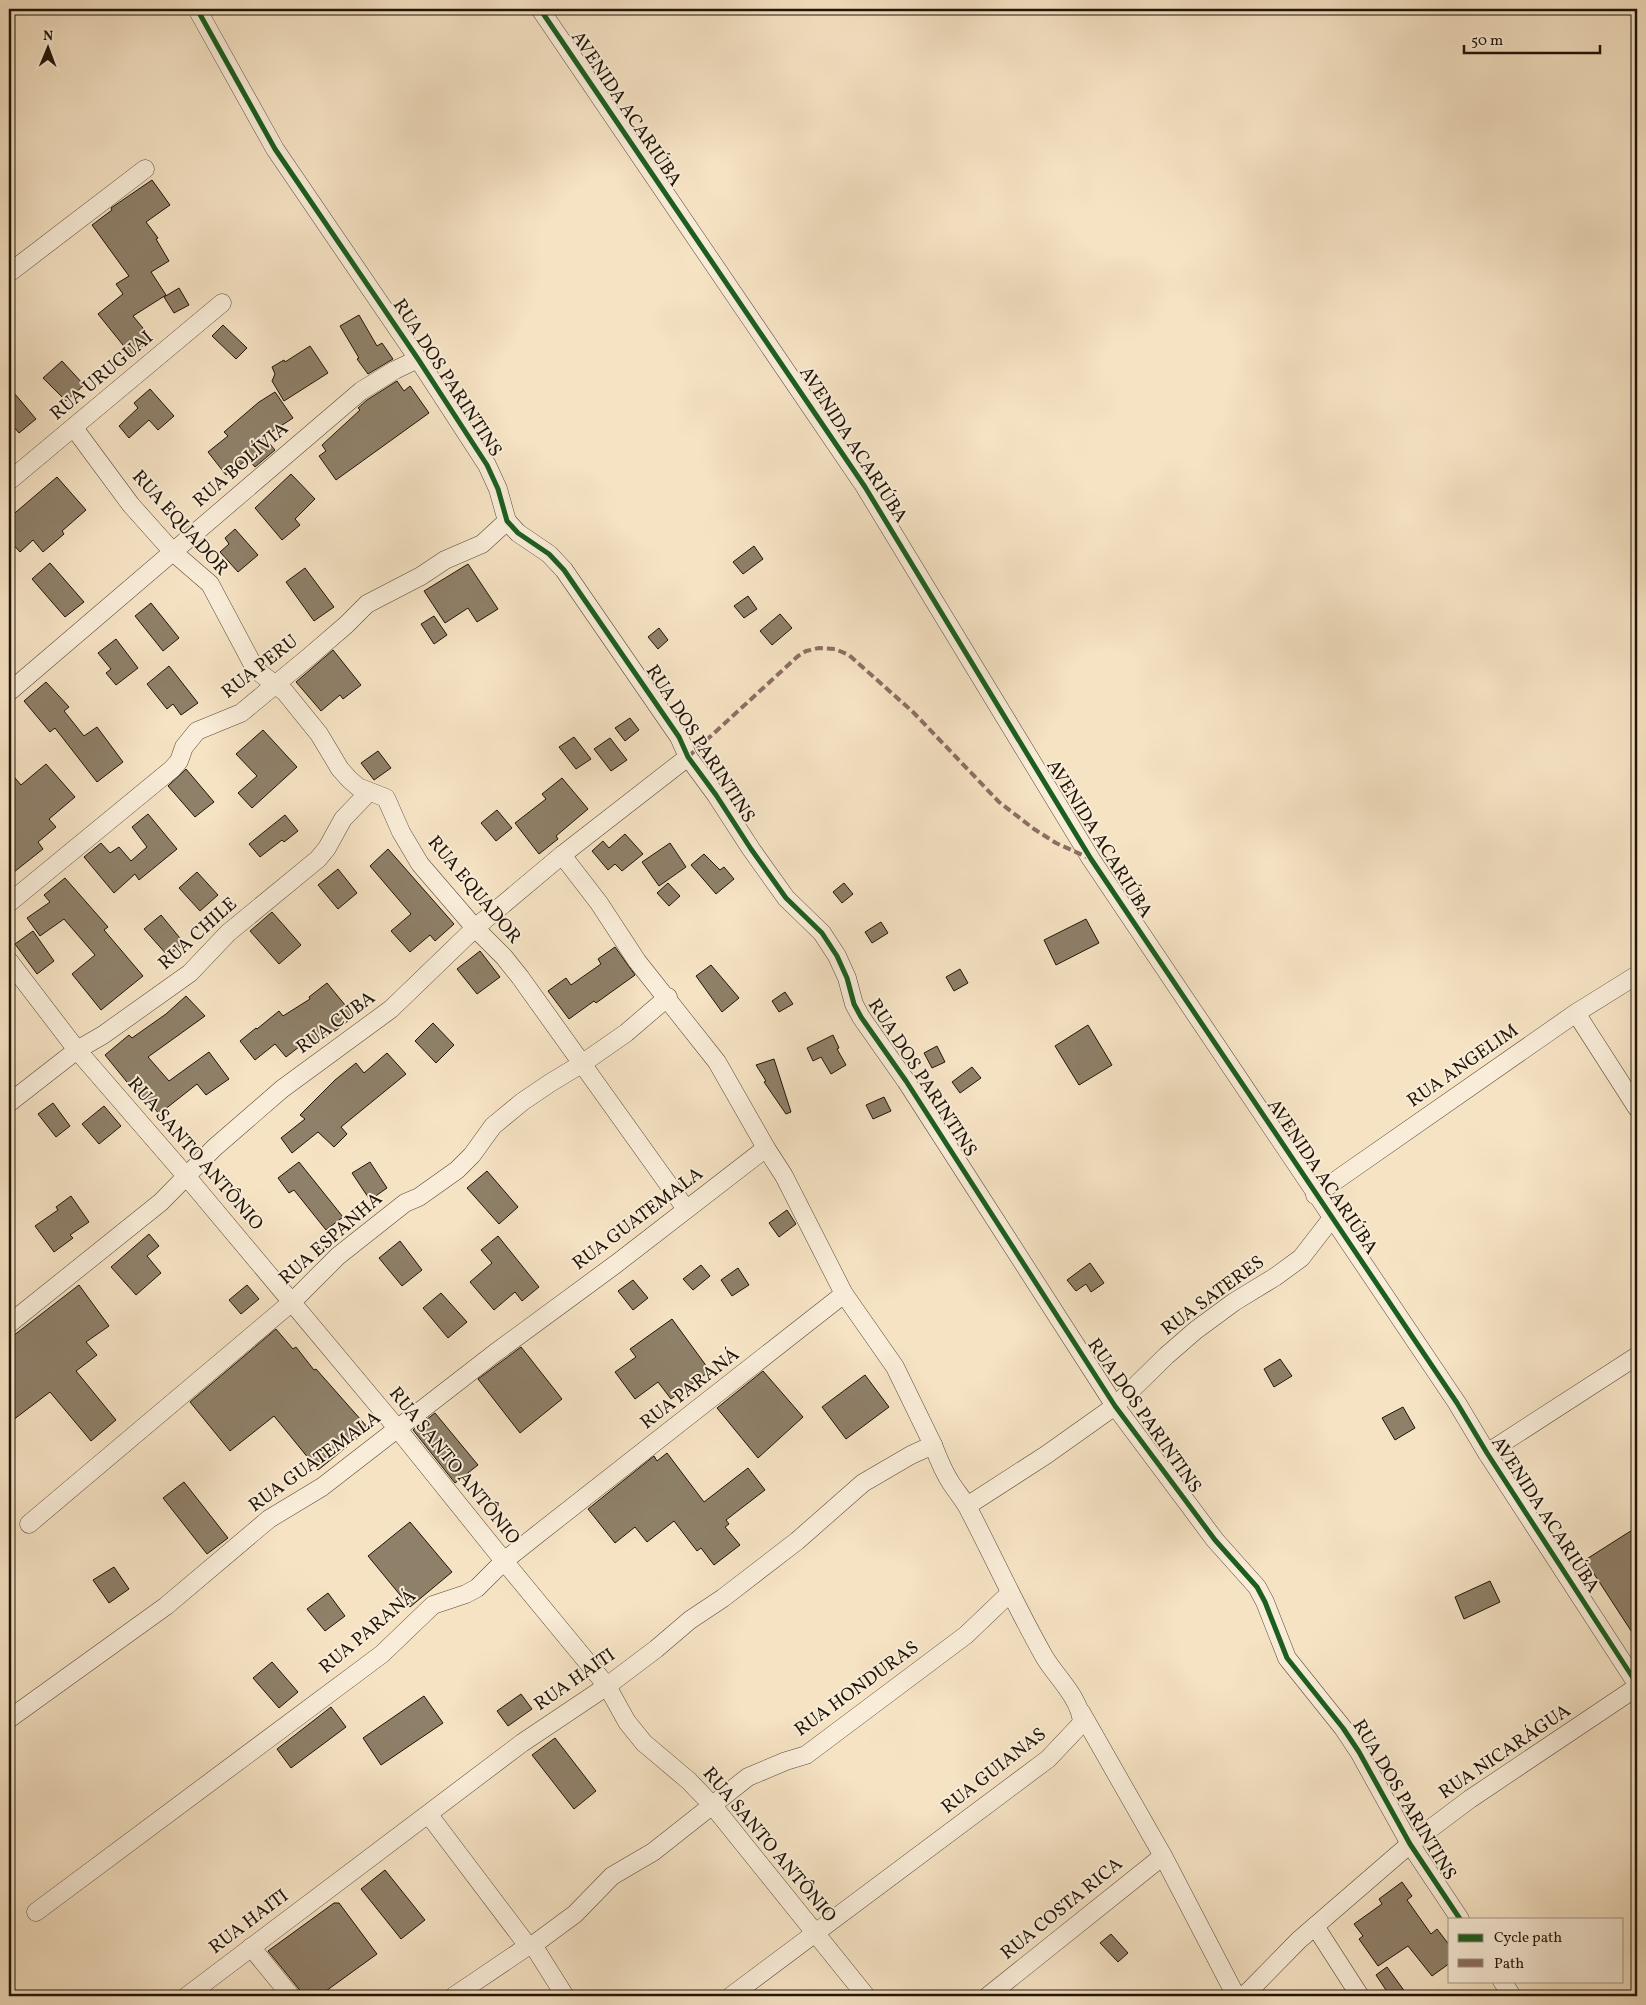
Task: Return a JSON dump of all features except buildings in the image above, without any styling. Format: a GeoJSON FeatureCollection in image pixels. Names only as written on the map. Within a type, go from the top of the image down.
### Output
{"type":"FeatureCollection","features":[{"type":"Feature","properties":{"kind":"street","name":"RUA DOS PARINTINS"},"geometry":{"type":"LineString","coordinates":[[197,9],[275,149],[418,359],[487,465],[498,489],[507,521],[518,533],[549,554],[564,570],[674,730],[688,756],[716,794],[751,849],[786,898],[822,933],[848,978],[854,1004],[861,1017],[916,1097],[1115,1406],[1215,1540],[1257,1587],[1265,1602],[1287,1658],[1344,1728],[1410,1844],[1459,1918]]}},
{"type":"Feature","properties":{"kind":"street","name":"AVENIDA ACARIÚBA"},"geometry":{"type":"LineString","coordinates":[[540,9],[865,487],[1091,859],[1456,1403],[1637,1684]]}},
{"type":"Feature","properties":{"kind":"street"},"geometry":{"type":"LineString","coordinates":[[9,273],[145,169]]}},
{"type":"Feature","properties":{"kind":"street","name":"RUA URUGUAI"},"geometry":{"type":"LineString","coordinates":[[9,481],[222,303]]}},
{"type":"Feature","properties":{"kind":"street","name":"RUA BOLÍVIA"},"geometry":{"type":"LineString","coordinates":[[9,692],[361,391],[418,359]]}},
{"type":"Feature","properties":{"kind":"street","name":"RUA EQUADOR"},"geometry":{"type":"LineString","coordinates":[[74,428],[131,505],[173,552],[210,584],[246,654],[260,673],[285,692],[319,734],[340,769],[358,787],[386,798],[401,832],[420,864],[520,977],[686,1209]]}},
{"type":"Feature","properties":{"kind":"street","name":"RUA PERU"},"geometry":{"type":"LineString","coordinates":[[9,903],[172,768],[179,761],[184,747],[197,731],[241,713],[346,625],[367,604],[421,576],[445,560],[482,544],[507,521]]}},
{"type":"Feature","properties":{"kind":"street","name":"RUA CUBA"},"geometry":{"type":"LineString","coordinates":[[9,1324],[161,1202],[214,1148],[282,1089],[391,1009],[475,928],[562,855],[688,756]]}},
{"type":"Feature","properties":{"kind":"street","name":"RUA CHILE"},"geometry":{"type":"LineString","coordinates":[[9,1103],[77,1050],[103,1035],[190,974],[228,933],[318,859],[327,848],[343,819],[369,792]]}},
{"type":"Feature","properties":{"kind":"street"},"geometry":{"type":"LineString","coordinates":[[562,855],[599,903],[637,961],[668,997],[690,1030],[717,1062],[784,1176],[844,1294],[895,1366],[950,1482],[967,1506],[1010,1593],[1046,1659],[1082,1712],[1162,1856],[1236,1996]]}},
{"type":"Feature","properties":{"kind":"street","name":"RUA SANTO ANTÔNIO"},"geometry":{"type":"LineString","coordinates":[[9,961],[77,1050],[292,1302],[607,1686],[627,1722],[644,1743],[683,1775],[713,1806],[866,1996]]}},
{"type":"Feature","properties":{"kind":"street","name":"RUA ANGELIM"},"geometry":{"type":"LineString","coordinates":[[1315,1195],[1576,1013],[1637,975]]}},
{"type":"Feature","properties":{"kind":"street","name":"RUA ESPANHA"},"geometry":{"type":"LineString","coordinates":[[29,1524],[292,1302],[338,1256],[405,1204],[457,1170],[472,1155],[493,1126],[522,1102],[583,1064],[626,1033],[668,997]]}},
{"type":"Feature","properties":{"kind":"street"},"geometry":{"type":"LineString","coordinates":[[1576,1013],[1637,1108]]}},
{"type":"Feature","properties":{"kind":"street","name":"RUA GUATEMALA"},"geometry":{"type":"LineString","coordinates":[[9,1719],[166,1606],[269,1518],[322,1487],[495,1353],[616,1264],[766,1148]]}},
{"type":"Feature","properties":{"kind":"street","name":"RUA SATERES"},"geometry":{"type":"LineString","coordinates":[[967,1506],[1046,1455],[1115,1406],[1166,1356],[1196,1330],[1234,1302],[1275,1277],[1301,1258],[1332,1218]]}},
{"type":"Feature","properties":{"kind":"street","name":"RUA PARANÁ"},"geometry":{"type":"LineString","coordinates":[[36,1912],[382,1654],[433,1604],[466,1594],[477,1588],[504,1561],[844,1294]]}},
{"type":"Feature","properties":{"kind":"street"},"geometry":{"type":"LineString","coordinates":[[1487,1453],[1637,1356]]}},
{"type":"Feature","properties":{"kind":"street","name":"RUA HAITI"},"geometry":{"type":"LineString","coordinates":[[187,1996],[522,1743],[607,1686],[690,1620],[723,1598],[797,1541],[863,1483],[911,1455],[933,1445]]}},
{"type":"Feature","properties":{"kind":"street","name":"RUA HONDURAS"},"geometry":{"type":"LineString","coordinates":[[454,1996],[575,1914],[612,1876],[653,1852],[748,1778],[786,1761],[806,1755],[966,1636],[1010,1593]]}},
{"type":"Feature","properties":{"kind":"street","name":"RUA NICARÁGUA"},"geometry":{"type":"LineString","coordinates":[[1244,1996],[1315,1926],[1410,1844],[1470,1799],[1637,1687]]}},
{"type":"Feature","properties":{"kind":"street","name":"RUA GUIANAS"},"geometry":{"type":"LineString","coordinates":[[731,1996],[814,1932],[1048,1759],[1082,1723],[1082,1712]]}},
{"type":"Feature","properties":{"kind":"street"},"geometry":{"type":"LineString","coordinates":[[429,1814],[530,1946],[565,1996]]}},
{"type":"Feature","properties":{"kind":"street","name":"RUA COSTA RICA"},"geometry":{"type":"LineString","coordinates":[[988,1996],[1162,1856]]}},
{"type":"Feature","properties":{"kind":"street"},"geometry":{"type":"LineString","coordinates":[[1315,1926],[1360,1996]]}},
{"type":"Feature","properties":{"kind":"street"},"geometry":{"type":"LineString","coordinates":[[252,1947],[291,1996]]}},
{"type":"Feature","properties":{"kind":"street"},"geometry":{"type":"LineString","coordinates":[[1503,1982],[1512,1996]]}},
{"type":"Feature","properties":{"kind":"marked path"},"geometry":{"type":"LineString","coordinates":[[688,757],[798,656],[806,651],[819,648],[835,649],[849,655],[913,712],[999,802],[1056,843],[1089,858]]}},
{"type":"Feature","properties":{"kind":"cycle path"},"geometry":{"type":"LineString","coordinates":[[197,9],[275,149],[418,359],[487,465],[498,489],[507,521],[518,533],[549,554],[564,570],[679,737],[688,757],[716,795],[751,849],[786,898],[822,933],[837,956],[847,978],[854,1004],[861,1017],[906,1081],[1115,1406],[1215,1540],[1257,1587],[1265,1602],[1287,1658],[1343,1728],[1359,1752],[1410,1844],[1459,1918]]}},
{"type":"Feature","properties":{"kind":"cycle path"},"geometry":{"type":"LineString","coordinates":[[540,9],[865,487],[1091,859],[1457,1403],[1487,1453],[1637,1684]]}}]}
